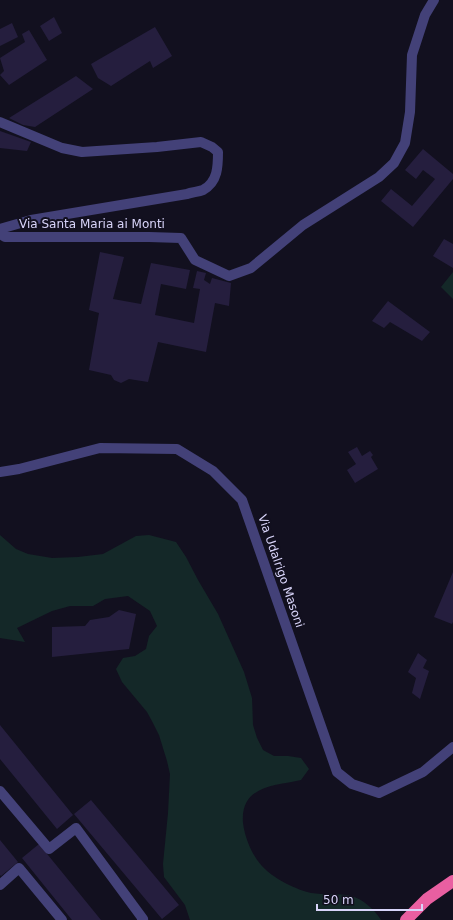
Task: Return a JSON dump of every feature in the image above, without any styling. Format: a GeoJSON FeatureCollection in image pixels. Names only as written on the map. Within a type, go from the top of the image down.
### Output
{"type":"FeatureCollection","features":[{"type":"Feature","properties":{"kind":"highway"},"geometry":{"type":"LineString","coordinates":[[406,920],[427,899],[453,882]]}},
{"type":"Feature","properties":{"kind":"street","name":"Via Santa Maria ai Monti"},"geometry":{"type":"LineString","coordinates":[[0,234],[5,237],[148,236],[181,238],[195,260],[229,276],[251,268],[303,225],[380,177],[394,163],[405,143],[410,112],[412,55],[425,15],[434,0]]}},
{"type":"Feature","properties":{"kind":"street","name":"Via Santa Maria ai Monti"},"geometry":{"type":"LineString","coordinates":[[0,122],[62,148],[82,152],[157,147],[201,142],[212,147],[218,152],[217,173],[210,184],[203,190],[31,220],[0,229]]}},
{"type":"Feature","properties":{"kind":"street","name":"Via Udalrigo Masoni"},"geometry":{"type":"LineString","coordinates":[[0,472],[19,469],[100,448],[177,449],[213,471],[242,500],[337,772],[352,784],[379,793],[423,772],[453,747]]}},
{"type":"Feature","properties":{"kind":"street"},"geometry":{"type":"LineString","coordinates":[[0,791],[49,849],[76,828],[143,919],[142,920]]}},
{"type":"Feature","properties":{"kind":"street"},"geometry":{"type":"LineString","coordinates":[[0,885],[19,868],[62,920]]}},
{"type":"Feature","properties":{"kind":"green space"},"geometry":{"type":"Polygon","coordinates":[[[453,272],[453,299],[441,287],[453,272]]]}},
{"type":"Feature","properties":{"kind":"green space"},"geometry":{"type":"Polygon","coordinates":[[[0,535],[16,549],[28,554],[52,558],[103,554],[136,536],[149,535],[176,542],[218,614],[244,672],[252,698],[253,725],[263,750],[274,756],[301,758],[309,769],[301,780],[270,786],[253,794],[247,801],[244,810],[243,823],[253,854],[265,869],[274,877],[286,884],[311,893],[355,897],[368,905],[381,920],[190,920],[185,905],[164,877],[163,864],[170,774],[167,761],[159,735],[147,712],[122,682],[116,669],[123,658],[135,656],[146,649],[149,636],[157,626],[150,611],[128,596],[105,599],[93,606],[70,606],[52,611],[17,628],[25,642],[0,638],[0,535]]]}},
{"type":"Feature","properties":{"kind":"building"},"geometry":{"type":"Polygon","coordinates":[[[54,17],[62,33],[49,41],[40,26],[54,17]]]}},
{"type":"Feature","properties":{"kind":"building"},"geometry":{"type":"Polygon","coordinates":[[[12,23],[18,37],[0,46],[0,29],[12,23]]]}},
{"type":"Feature","properties":{"kind":"building"},"geometry":{"type":"Polygon","coordinates":[[[155,27],[172,56],[153,68],[150,61],[111,86],[98,78],[91,64],[155,27]]]}},
{"type":"Feature","properties":{"kind":"building"},"geometry":{"type":"Polygon","coordinates":[[[29,30],[47,60],[9,85],[0,75],[4,71],[0,58],[25,42],[22,34],[29,30]]]}},
{"type":"Feature","properties":{"kind":"building"},"geometry":{"type":"Polygon","coordinates":[[[76,76],[93,89],[35,127],[23,125],[9,118],[76,76]]]}},
{"type":"Feature","properties":{"kind":"building"},"geometry":{"type":"Polygon","coordinates":[[[0,131],[31,142],[27,151],[0,148],[0,131]]]}},
{"type":"Feature","properties":{"kind":"building"},"geometry":{"type":"Polygon","coordinates":[[[423,149],[453,174],[453,179],[413,227],[381,201],[391,189],[412,206],[435,179],[423,170],[416,179],[405,170],[423,149]]]}},
{"type":"Feature","properties":{"kind":"building"},"geometry":{"type":"Polygon","coordinates":[[[444,239],[453,244],[453,268],[433,256],[444,239]]]}},
{"type":"Feature","properties":{"kind":"building"},"geometry":{"type":"Polygon","coordinates":[[[100,252],[124,257],[113,299],[141,304],[151,263],[190,270],[186,289],[161,284],[155,315],[194,323],[200,289],[193,288],[197,271],[206,273],[204,280],[210,284],[212,278],[231,283],[229,306],[215,303],[206,352],[158,342],[148,382],[129,379],[121,383],[114,380],[111,375],[89,370],[99,313],[89,310],[100,252]]]}},
{"type":"Feature","properties":{"kind":"building"},"geometry":{"type":"Polygon","coordinates":[[[388,301],[430,332],[422,341],[390,322],[384,328],[372,321],[388,301]]]}},
{"type":"Feature","properties":{"kind":"building"},"geometry":{"type":"Polygon","coordinates":[[[357,447],[362,456],[370,451],[373,455],[371,457],[378,469],[355,483],[347,470],[356,464],[348,452],[357,447]]]}},
{"type":"Feature","properties":{"kind":"building"},"geometry":{"type":"Polygon","coordinates":[[[453,572],[453,622],[452,624],[434,617],[453,572]]]}},
{"type":"Feature","properties":{"kind":"building"},"geometry":{"type":"Polygon","coordinates":[[[119,610],[136,614],[129,649],[52,657],[52,627],[85,626],[90,620],[109,617],[119,610]]]}},
{"type":"Feature","properties":{"kind":"building"},"geometry":{"type":"Polygon","coordinates":[[[418,653],[427,660],[423,668],[429,671],[420,699],[412,693],[416,678],[408,672],[418,653]]]}},
{"type":"Feature","properties":{"kind":"building"},"geometry":{"type":"Polygon","coordinates":[[[0,725],[73,815],[57,829],[0,759],[0,725]]]}},
{"type":"Feature","properties":{"kind":"building"},"geometry":{"type":"Polygon","coordinates":[[[91,800],[179,905],[162,919],[74,814],[91,800]]]}},
{"type":"Feature","properties":{"kind":"building"},"geometry":{"type":"Polygon","coordinates":[[[0,840],[18,862],[1,876],[0,875],[0,840]]]}},
{"type":"Feature","properties":{"kind":"building"},"geometry":{"type":"Polygon","coordinates":[[[39,844],[101,920],[72,920],[22,858],[39,844]]]}}]}
